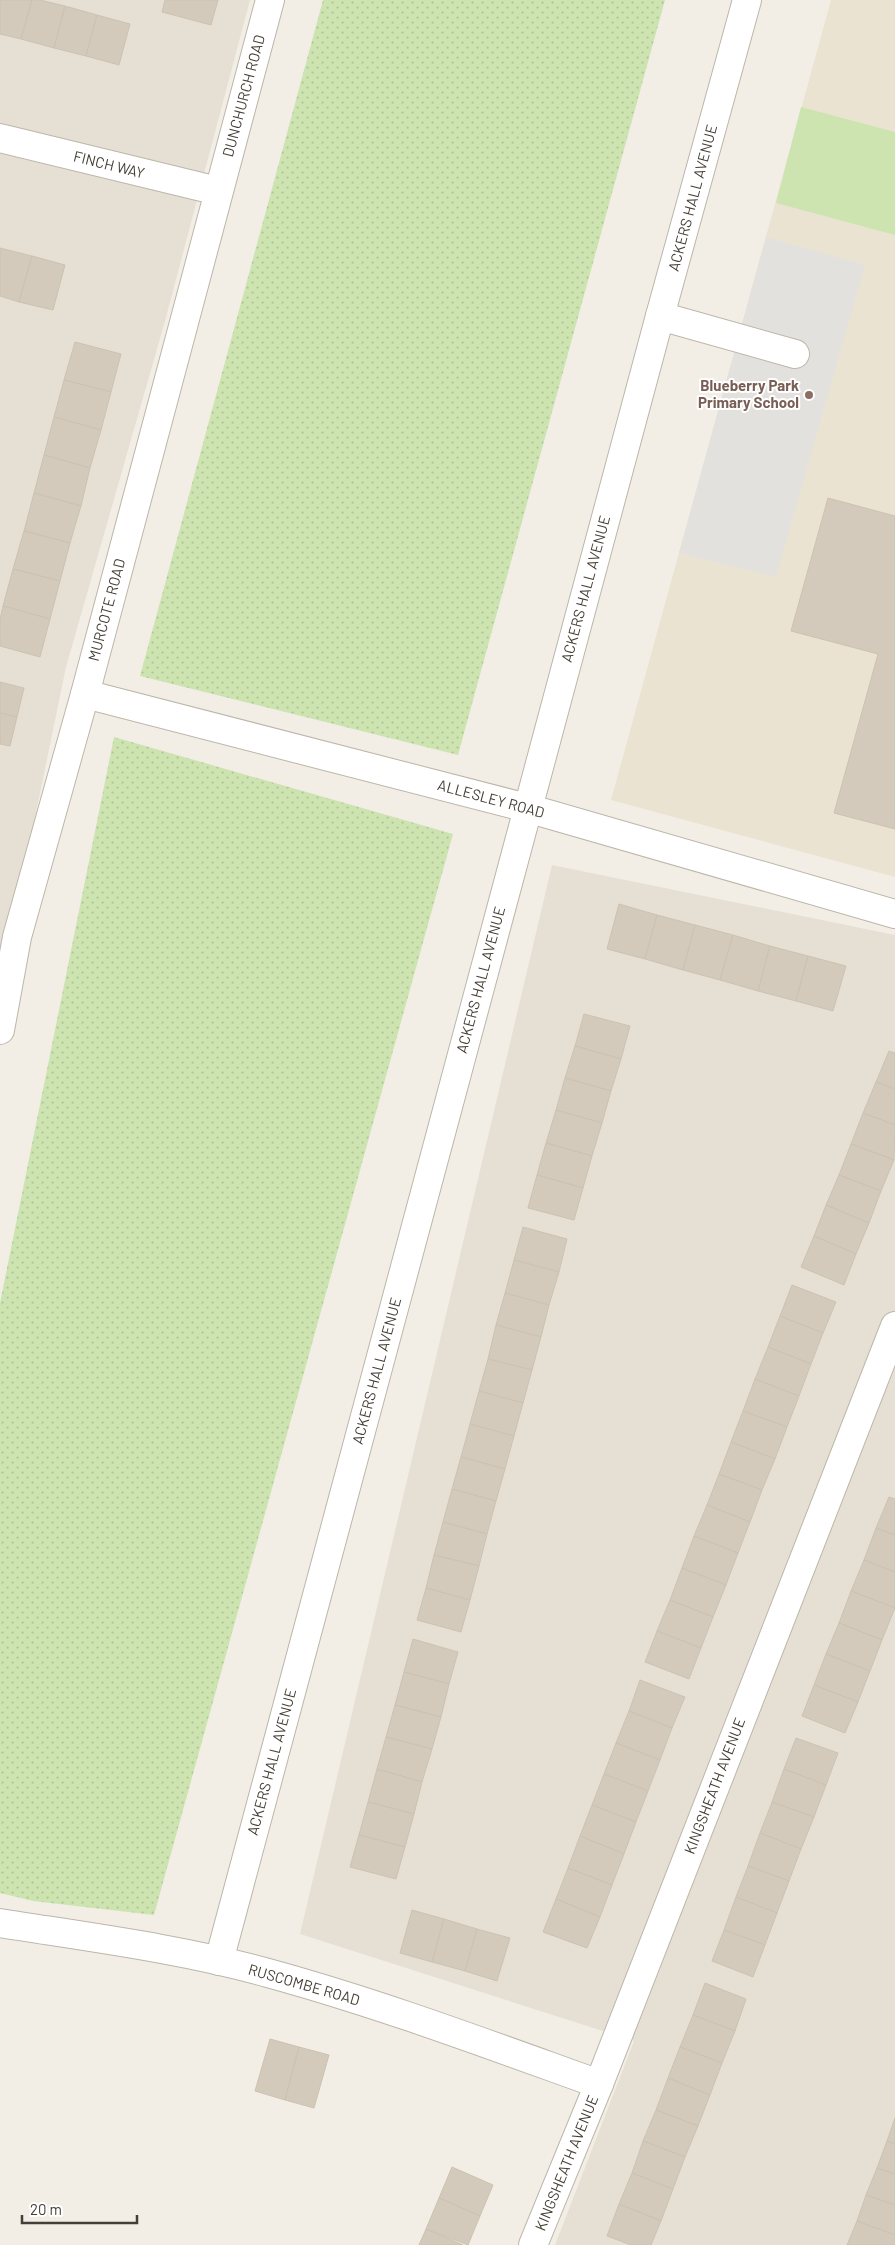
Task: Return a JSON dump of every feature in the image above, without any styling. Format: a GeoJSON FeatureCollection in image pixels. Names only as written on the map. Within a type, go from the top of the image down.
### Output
{"type":"FeatureCollection","features":[{"type":"Feature","properties":{"kind":"street","name":"DUNCHURCH ROAD"},"geometry":{"type":"LineString","coordinates":[[218,191],[270,0]]}},
{"type":"Feature","properties":{"kind":"street","name":"ACKERS HALL AVENUE"},"geometry":{"type":"LineString","coordinates":[[219,1961],[527,808],[660,316],[748,0]]}},
{"type":"Feature","properties":{"kind":"street","name":"FINCH WAY"},"geometry":{"type":"LineString","coordinates":[[0,138],[218,191]]}},
{"type":"Feature","properties":{"kind":"street","name":"MURCOTE ROAD"},"geometry":{"type":"LineString","coordinates":[[0,1030],[17,937],[85,694],[218,191]]}},
{"type":"Feature","properties":{"kind":"street"},"geometry":{"type":"LineString","coordinates":[[660,316],[795,354]]}},
{"type":"Feature","properties":{"kind":"street","name":"ALLESLEY ROAD"},"geometry":{"type":"LineString","coordinates":[[85,694],[527,808],[895,914]]}},
{"type":"Feature","properties":{"kind":"street","name":"KINGSHEATH AVENUE"},"geometry":{"type":"LineString","coordinates":[[533,2245],[599,2084],[895,1326]]}},
{"type":"Feature","properties":{"kind":"street","name":"RUSCOMBE ROAD"},"geometry":{"type":"LineString","coordinates":[[0,1923],[219,1961],[268,1973],[412,2017],[599,2084]]}},
{"type":"Feature","properties":{"kind":"shaded area"},"geometry":{"type":"Polygon","coordinates":[[[0,0],[250,0],[165,321],[66,667],[0,987],[0,0]]]}},
{"type":"Feature","properties":{"kind":"shaded area","name":"Blueberry Park Primary School"},"geometry":{"type":"Polygon","coordinates":[[[831,0],[895,0],[895,877],[611,800],[831,0]]]}},
{"type":"Feature","properties":{"kind":"shaded area"},"geometry":{"type":"Polygon","coordinates":[[[766,237],[865,265],[776,577],[679,553],[766,237]]]}},
{"type":"Feature","properties":{"kind":"shaded area"},"geometry":{"type":"Polygon","coordinates":[[[552,865],[895,935],[895,2245],[555,2245],[634,2041],[300,1934],[552,865]]]}},
{"type":"Feature","properties":{"kind":"green space"},"geometry":{"type":"Polygon","coordinates":[[[323,0],[665,0],[458,755],[140,676],[323,0]]]}},
{"type":"Feature","properties":{"kind":"green space"},"geometry":{"type":"Polygon","coordinates":[[[801,107],[895,132],[895,235],[776,203],[801,107]]]}},
{"type":"Feature","properties":{"kind":"green space"},"geometry":{"type":"Polygon","coordinates":[[[114,737],[453,834],[154,1915],[33,1901],[0,1893],[0,1303],[114,737]]]}},
{"type":"Feature","properties":{"kind":"building"},"geometry":{"type":"Polygon","coordinates":[[[0,0],[32,0],[21,39],[0,34],[0,0]]]}},
{"type":"Feature","properties":{"kind":"building"},"geometry":{"type":"Polygon","coordinates":[[[32,0],[65,6],[54,48],[21,39],[32,0]]]}},
{"type":"Feature","properties":{"kind":"building"},"geometry":{"type":"Polygon","coordinates":[[[165,0],[218,0],[211,25],[162,12],[165,0]]]}},
{"type":"Feature","properties":{"kind":"building"},"geometry":{"type":"Polygon","coordinates":[[[65,6],[97,15],[86,56],[54,48],[65,6]]]}},
{"type":"Feature","properties":{"kind":"building"},"geometry":{"type":"Polygon","coordinates":[[[97,15],[130,24],[119,65],[86,56],[97,15]]]}},
{"type":"Feature","properties":{"kind":"building"},"geometry":{"type":"Polygon","coordinates":[[[0,248],[32,256],[19,302],[0,296],[0,248]]]}},
{"type":"Feature","properties":{"kind":"building"},"geometry":{"type":"Polygon","coordinates":[[[32,256],[65,265],[53,310],[19,302],[32,256]]]}},
{"type":"Feature","properties":{"kind":"building"},"geometry":{"type":"Polygon","coordinates":[[[75,342],[121,354],[111,392],[64,380],[75,342]]]}},
{"type":"Feature","properties":{"kind":"building"},"geometry":{"type":"Polygon","coordinates":[[[64,380],[111,392],[101,430],[54,417],[64,380]]]}},
{"type":"Feature","properties":{"kind":"building"},"geometry":{"type":"Polygon","coordinates":[[[54,417],[101,430],[90,468],[44,455],[54,417]]]}},
{"type":"Feature","properties":{"kind":"building"},"geometry":{"type":"Polygon","coordinates":[[[44,455],[90,468],[81,506],[34,493],[44,455]]]}},
{"type":"Feature","properties":{"kind":"building"},"geometry":{"type":"Polygon","coordinates":[[[34,493],[81,506],[70,543],[24,531],[34,493]]]}},
{"type":"Feature","properties":{"kind":"building"},"geometry":{"type":"Polygon","coordinates":[[[828,498],[895,516],[895,829],[834,813],[878,654],[791,631],[828,498]]]}},
{"type":"Feature","properties":{"kind":"building"},"geometry":{"type":"Polygon","coordinates":[[[24,531],[70,543],[60,581],[13,569],[24,531]]]}},
{"type":"Feature","properties":{"kind":"building"},"geometry":{"type":"Polygon","coordinates":[[[13,569],[60,581],[50,619],[3,606],[13,569]]]}},
{"type":"Feature","properties":{"kind":"building"},"geometry":{"type":"Polygon","coordinates":[[[3,606],[50,619],[40,657],[0,646],[0,619],[3,606]]]}},
{"type":"Feature","properties":{"kind":"building"},"geometry":{"type":"Polygon","coordinates":[[[0,682],[24,688],[17,717],[0,713],[0,682]]]}},
{"type":"Feature","properties":{"kind":"building"},"geometry":{"type":"Polygon","coordinates":[[[0,713],[17,717],[10,746],[0,744],[0,713]]]}},
{"type":"Feature","properties":{"kind":"building"},"geometry":{"type":"Polygon","coordinates":[[[619,904],[657,915],[645,959],[607,949],[619,904]]]}},
{"type":"Feature","properties":{"kind":"building"},"geometry":{"type":"Polygon","coordinates":[[[657,915],[695,925],[683,970],[645,959],[657,915]]]}},
{"type":"Feature","properties":{"kind":"building"},"geometry":{"type":"Polygon","coordinates":[[[695,925],[733,935],[720,980],[683,970],[695,925]]]}},
{"type":"Feature","properties":{"kind":"building"},"geometry":{"type":"Polygon","coordinates":[[[733,935],[770,946],[758,991],[720,980],[733,935]]]}},
{"type":"Feature","properties":{"kind":"building"},"geometry":{"type":"Polygon","coordinates":[[[770,946],[808,956],[796,1001],[758,991],[770,946]]]}},
{"type":"Feature","properties":{"kind":"building"},"geometry":{"type":"Polygon","coordinates":[[[808,956],[846,966],[833,1011],[796,1001],[808,956]]]}},
{"type":"Feature","properties":{"kind":"building"},"geometry":{"type":"Polygon","coordinates":[[[584,1014],[630,1026],[621,1059],[575,1046],[584,1014]]]}},
{"type":"Feature","properties":{"kind":"building"},"geometry":{"type":"Polygon","coordinates":[[[575,1046],[621,1059],[611,1091],[565,1078],[575,1046]]]}},
{"type":"Feature","properties":{"kind":"building"},"geometry":{"type":"Polygon","coordinates":[[[889,1051],[895,1053],[895,1089],[876,1082],[889,1051]]]}},
{"type":"Feature","properties":{"kind":"building"},"geometry":{"type":"Polygon","coordinates":[[[565,1078],[611,1091],[602,1123],[556,1110],[565,1078]]]}},
{"type":"Feature","properties":{"kind":"building"},"geometry":{"type":"Polygon","coordinates":[[[876,1082],[895,1089],[895,1125],[863,1113],[876,1082]]]}},
{"type":"Feature","properties":{"kind":"building"},"geometry":{"type":"Polygon","coordinates":[[[556,1110],[602,1123],[592,1156],[546,1143],[556,1110]]]}},
{"type":"Feature","properties":{"kind":"building"},"geometry":{"type":"Polygon","coordinates":[[[863,1113],[895,1125],[894,1160],[851,1144],[863,1113]]]}},
{"type":"Feature","properties":{"kind":"building"},"geometry":{"type":"Polygon","coordinates":[[[546,1143],[592,1156],[583,1188],[537,1175],[546,1143]]]}},
{"type":"Feature","properties":{"kind":"building"},"geometry":{"type":"Polygon","coordinates":[[[851,1144],[894,1160],[881,1191],[839,1175],[851,1144]]]}},
{"type":"Feature","properties":{"kind":"building"},"geometry":{"type":"Polygon","coordinates":[[[537,1175],[583,1188],[574,1220],[528,1208],[537,1175]]]}},
{"type":"Feature","properties":{"kind":"building"},"geometry":{"type":"Polygon","coordinates":[[[839,1175],[881,1191],[869,1223],[826,1205],[839,1175]]]}},
{"type":"Feature","properties":{"kind":"building"},"geometry":{"type":"Polygon","coordinates":[[[826,1205],[869,1223],[856,1254],[814,1236],[826,1205]]]}},
{"type":"Feature","properties":{"kind":"building"},"geometry":{"type":"Polygon","coordinates":[[[523,1227],[567,1239],[559,1272],[514,1260],[523,1227]]]}},
{"type":"Feature","properties":{"kind":"building"},"geometry":{"type":"Polygon","coordinates":[[[814,1236],[856,1254],[844,1285],[801,1267],[814,1236]]]}},
{"type":"Feature","properties":{"kind":"building"},"geometry":{"type":"Polygon","coordinates":[[[514,1260],[559,1272],[549,1305],[505,1293],[514,1260]]]}},
{"type":"Feature","properties":{"kind":"building"},"geometry":{"type":"Polygon","coordinates":[[[792,1285],[836,1302],[823,1333],[780,1316],[792,1285]]]}},
{"type":"Feature","properties":{"kind":"building"},"geometry":{"type":"Polygon","coordinates":[[[505,1293],[549,1305],[541,1337],[496,1325],[505,1293]]]}},
{"type":"Feature","properties":{"kind":"building"},"geometry":{"type":"Polygon","coordinates":[[[780,1316],[823,1333],[811,1364],[768,1347],[780,1316]]]}},
{"type":"Feature","properties":{"kind":"building"},"geometry":{"type":"Polygon","coordinates":[[[496,1325],[541,1337],[532,1370],[488,1359],[496,1325]]]}},
{"type":"Feature","properties":{"kind":"building"},"geometry":{"type":"Polygon","coordinates":[[[768,1347],[811,1364],[799,1396],[755,1379],[768,1347]]]}},
{"type":"Feature","properties":{"kind":"building"},"geometry":{"type":"Polygon","coordinates":[[[488,1359],[532,1370],[523,1403],[479,1391],[488,1359]]]}},
{"type":"Feature","properties":{"kind":"building"},"geometry":{"type":"Polygon","coordinates":[[[755,1379],[799,1396],[787,1427],[743,1411],[755,1379]]]}},
{"type":"Feature","properties":{"kind":"building"},"geometry":{"type":"Polygon","coordinates":[[[479,1391],[523,1403],[514,1436],[470,1424],[479,1391]]]}},
{"type":"Feature","properties":{"kind":"building"},"geometry":{"type":"Polygon","coordinates":[[[743,1411],[787,1427],[775,1459],[731,1442],[743,1411]]]}},
{"type":"Feature","properties":{"kind":"building"},"geometry":{"type":"Polygon","coordinates":[[[470,1424],[514,1436],[505,1469],[461,1457],[470,1424]]]}},
{"type":"Feature","properties":{"kind":"building"},"geometry":{"type":"Polygon","coordinates":[[[731,1442],[775,1459],[762,1490],[719,1474],[731,1442]]]}},
{"type":"Feature","properties":{"kind":"building"},"geometry":{"type":"Polygon","coordinates":[[[461,1457],[505,1469],[496,1501],[452,1489],[461,1457]]]}},
{"type":"Feature","properties":{"kind":"building"},"geometry":{"type":"Polygon","coordinates":[[[719,1474],[762,1490],[750,1522],[707,1505],[719,1474]]]}},
{"type":"Feature","properties":{"kind":"building"},"geometry":{"type":"Polygon","coordinates":[[[452,1489],[496,1501],[487,1534],[443,1522],[452,1489]]]}},
{"type":"Feature","properties":{"kind":"building"},"geometry":{"type":"Polygon","coordinates":[[[889,1497],[895,1499],[895,1535],[876,1528],[889,1497]]]}},
{"type":"Feature","properties":{"kind":"building"},"geometry":{"type":"Polygon","coordinates":[[[707,1505],[750,1522],[738,1553],[694,1536],[707,1505]]]}},
{"type":"Feature","properties":{"kind":"building"},"geometry":{"type":"Polygon","coordinates":[[[443,1522],[487,1534],[479,1566],[434,1555],[443,1522]]]}},
{"type":"Feature","properties":{"kind":"building"},"geometry":{"type":"Polygon","coordinates":[[[876,1528],[895,1535],[895,1572],[864,1560],[876,1528]]]}},
{"type":"Feature","properties":{"kind":"building"},"geometry":{"type":"Polygon","coordinates":[[[694,1536],[738,1553],[726,1585],[682,1568],[694,1536]]]}},
{"type":"Feature","properties":{"kind":"building"},"geometry":{"type":"Polygon","coordinates":[[[434,1555],[479,1566],[470,1600],[426,1588],[434,1555]]]}},
{"type":"Feature","properties":{"kind":"building"},"geometry":{"type":"Polygon","coordinates":[[[864,1560],[895,1572],[895,1608],[851,1591],[864,1560]]]}},
{"type":"Feature","properties":{"kind":"building"},"geometry":{"type":"Polygon","coordinates":[[[682,1568],[726,1585],[713,1617],[670,1600],[682,1568]]]}},
{"type":"Feature","properties":{"kind":"building"},"geometry":{"type":"Polygon","coordinates":[[[426,1588],[470,1600],[461,1632],[417,1620],[426,1588]]]}},
{"type":"Feature","properties":{"kind":"building"},"geometry":{"type":"Polygon","coordinates":[[[851,1591],[895,1608],[882,1640],[839,1623],[851,1591]]]}},
{"type":"Feature","properties":{"kind":"building"},"geometry":{"type":"Polygon","coordinates":[[[670,1600],[713,1617],[701,1648],[657,1631],[670,1600]]]}},
{"type":"Feature","properties":{"kind":"building"},"geometry":{"type":"Polygon","coordinates":[[[839,1623],[882,1640],[870,1671],[826,1654],[839,1623]]]}},
{"type":"Feature","properties":{"kind":"building"},"geometry":{"type":"Polygon","coordinates":[[[657,1631],[701,1648],[689,1679],[645,1662],[657,1631]]]}},
{"type":"Feature","properties":{"kind":"building"},"geometry":{"type":"Polygon","coordinates":[[[413,1639],[458,1652],[449,1684],[404,1672],[413,1639]]]}},
{"type":"Feature","properties":{"kind":"building"},"geometry":{"type":"Polygon","coordinates":[[[826,1654],[870,1671],[858,1702],[814,1685],[826,1654]]]}},
{"type":"Feature","properties":{"kind":"building"},"geometry":{"type":"Polygon","coordinates":[[[404,1672],[449,1684],[441,1717],[395,1705],[404,1672]]]}},
{"type":"Feature","properties":{"kind":"building"},"geometry":{"type":"Polygon","coordinates":[[[640,1680],[685,1697],[672,1728],[629,1711],[640,1680]]]}},
{"type":"Feature","properties":{"kind":"building"},"geometry":{"type":"Polygon","coordinates":[[[814,1685],[858,1702],[845,1733],[802,1716],[814,1685]]]}},
{"type":"Feature","properties":{"kind":"building"},"geometry":{"type":"Polygon","coordinates":[[[395,1705],[441,1717],[432,1749],[386,1737],[395,1705]]]}},
{"type":"Feature","properties":{"kind":"building"},"geometry":{"type":"Polygon","coordinates":[[[629,1711],[672,1728],[660,1760],[616,1743],[629,1711]]]}},
{"type":"Feature","properties":{"kind":"building"},"geometry":{"type":"Polygon","coordinates":[[[386,1737],[432,1749],[422,1782],[377,1769],[386,1737]]]}},
{"type":"Feature","properties":{"kind":"building"},"geometry":{"type":"Polygon","coordinates":[[[796,1738],[838,1753],[826,1785],[784,1769],[796,1738]]]}},
{"type":"Feature","properties":{"kind":"building"},"geometry":{"type":"Polygon","coordinates":[[[616,1743],[660,1760],[648,1791],[604,1774],[616,1743]]]}},
{"type":"Feature","properties":{"kind":"building"},"geometry":{"type":"Polygon","coordinates":[[[377,1769],[422,1782],[414,1814],[368,1802],[377,1769]]]}},
{"type":"Feature","properties":{"kind":"building"},"geometry":{"type":"Polygon","coordinates":[[[784,1769],[826,1785],[814,1817],[772,1802],[784,1769]]]}},
{"type":"Feature","properties":{"kind":"building"},"geometry":{"type":"Polygon","coordinates":[[[604,1774],[648,1791],[636,1822],[592,1805],[604,1774]]]}},
{"type":"Feature","properties":{"kind":"building"},"geometry":{"type":"Polygon","coordinates":[[[368,1802],[414,1814],[405,1847],[359,1835],[368,1802]]]}},
{"type":"Feature","properties":{"kind":"building"},"geometry":{"type":"Polygon","coordinates":[[[772,1802],[814,1817],[801,1849],[760,1833],[772,1802]]]}},
{"type":"Feature","properties":{"kind":"building"},"geometry":{"type":"Polygon","coordinates":[[[592,1805],[636,1822],[624,1854],[580,1836],[592,1805]]]}},
{"type":"Feature","properties":{"kind":"building"},"geometry":{"type":"Polygon","coordinates":[[[760,1833],[801,1849],[789,1881],[748,1866],[760,1833]]]}},
{"type":"Feature","properties":{"kind":"building"},"geometry":{"type":"Polygon","coordinates":[[[359,1835],[405,1847],[396,1879],[350,1867],[359,1835]]]}},
{"type":"Feature","properties":{"kind":"building"},"geometry":{"type":"Polygon","coordinates":[[[580,1836],[624,1854],[612,1885],[568,1868],[580,1836]]]}},
{"type":"Feature","properties":{"kind":"building"},"geometry":{"type":"Polygon","coordinates":[[[748,1866],[789,1881],[777,1913],[736,1897],[748,1866]]]}},
{"type":"Feature","properties":{"kind":"building"},"geometry":{"type":"Polygon","coordinates":[[[568,1868],[612,1885],[600,1917],[556,1899],[568,1868]]]}},
{"type":"Feature","properties":{"kind":"building"},"geometry":{"type":"Polygon","coordinates":[[[736,1897],[777,1913],[765,1945],[724,1930],[736,1897]]]}},
{"type":"Feature","properties":{"kind":"building"},"geometry":{"type":"Polygon","coordinates":[[[556,1899],[600,1917],[587,1948],[543,1932],[556,1899]]]}},
{"type":"Feature","properties":{"kind":"building"},"geometry":{"type":"Polygon","coordinates":[[[412,1910],[444,1919],[432,1962],[400,1953],[412,1910]]]}},
{"type":"Feature","properties":{"kind":"building"},"geometry":{"type":"Polygon","coordinates":[[[444,1919],[477,1929],[465,1971],[432,1962],[444,1919]]]}},
{"type":"Feature","properties":{"kind":"building"},"geometry":{"type":"Polygon","coordinates":[[[477,1929],[510,1938],[497,1981],[465,1971],[477,1929]]]}},
{"type":"Feature","properties":{"kind":"building"},"geometry":{"type":"Polygon","coordinates":[[[724,1930],[765,1945],[753,1977],[712,1961],[724,1930]]]}},
{"type":"Feature","properties":{"kind":"building"},"geometry":{"type":"Polygon","coordinates":[[[705,1983],[746,1999],[735,2031],[693,2015],[705,1983]]]}},
{"type":"Feature","properties":{"kind":"building"},"geometry":{"type":"Polygon","coordinates":[[[693,2015],[735,2031],[722,2063],[680,2047],[693,2015]]]}},
{"type":"Feature","properties":{"kind":"building"},"geometry":{"type":"Polygon","coordinates":[[[270,2039],[299,2047],[285,2100],[255,2091],[270,2039]]]}},
{"type":"Feature","properties":{"kind":"building"},"geometry":{"type":"Polygon","coordinates":[[[299,2047],[329,2055],[314,2108],[285,2100],[299,2047]]]}},
{"type":"Feature","properties":{"kind":"building"},"geometry":{"type":"Polygon","coordinates":[[[680,2047],[722,2063],[710,2095],[668,2078],[680,2047]]]}},
{"type":"Feature","properties":{"kind":"building"},"geometry":{"type":"Polygon","coordinates":[[[668,2078],[710,2095],[698,2126],[656,2110],[668,2078]]]}},
{"type":"Feature","properties":{"kind":"building"},"geometry":{"type":"Polygon","coordinates":[[[656,2110],[698,2126],[685,2157],[643,2141],[656,2110]]]}},
{"type":"Feature","properties":{"kind":"building"},"geometry":{"type":"Polygon","coordinates":[[[895,2118],[895,2144],[887,2141],[895,2118]]]}},
{"type":"Feature","properties":{"kind":"building"},"geometry":{"type":"Polygon","coordinates":[[[643,2141],[685,2157],[673,2189],[632,2173],[643,2141]]]}},
{"type":"Feature","properties":{"kind":"building"},"geometry":{"type":"Polygon","coordinates":[[[887,2141],[895,2144],[895,2174],[877,2168],[887,2141]]]}},
{"type":"Feature","properties":{"kind":"building"},"geometry":{"type":"Polygon","coordinates":[[[452,2167],[493,2185],[480,2216],[439,2198],[452,2167]]]}},
{"type":"Feature","properties":{"kind":"building"},"geometry":{"type":"Polygon","coordinates":[[[877,2168],[895,2174],[895,2205],[866,2195],[877,2168]]]}},
{"type":"Feature","properties":{"kind":"building"},"geometry":{"type":"Polygon","coordinates":[[[632,2173],[673,2189],[661,2221],[619,2204],[632,2173]]]}},
{"type":"Feature","properties":{"kind":"building"},"geometry":{"type":"Polygon","coordinates":[[[866,2195],[895,2205],[895,2235],[857,2221],[866,2195]]]}},
{"type":"Feature","properties":{"kind":"building"},"geometry":{"type":"Polygon","coordinates":[[[439,2198],[480,2216],[468,2245],[426,2229],[439,2198]]]}},
{"type":"Feature","properties":{"kind":"building"},"geometry":{"type":"Polygon","coordinates":[[[619,2204],[661,2221],[651,2245],[631,2245],[607,2236],[619,2204]]]}},
{"type":"Feature","properties":{"kind":"building"},"geometry":{"type":"Polygon","coordinates":[[[857,2221],[895,2235],[895,2245],[847,2245],[857,2221]]]}},
{"type":"Feature","properties":{"kind":"building"},"geometry":{"type":"Polygon","coordinates":[[[426,2229],[463,2245],[419,2245],[426,2229]]]}},
{"type":"Feature","properties":{"kind":"place","name":"Blueberry Park Primary School"},"geometry":{"type":"Point","coordinates":[809,395]}}]}
